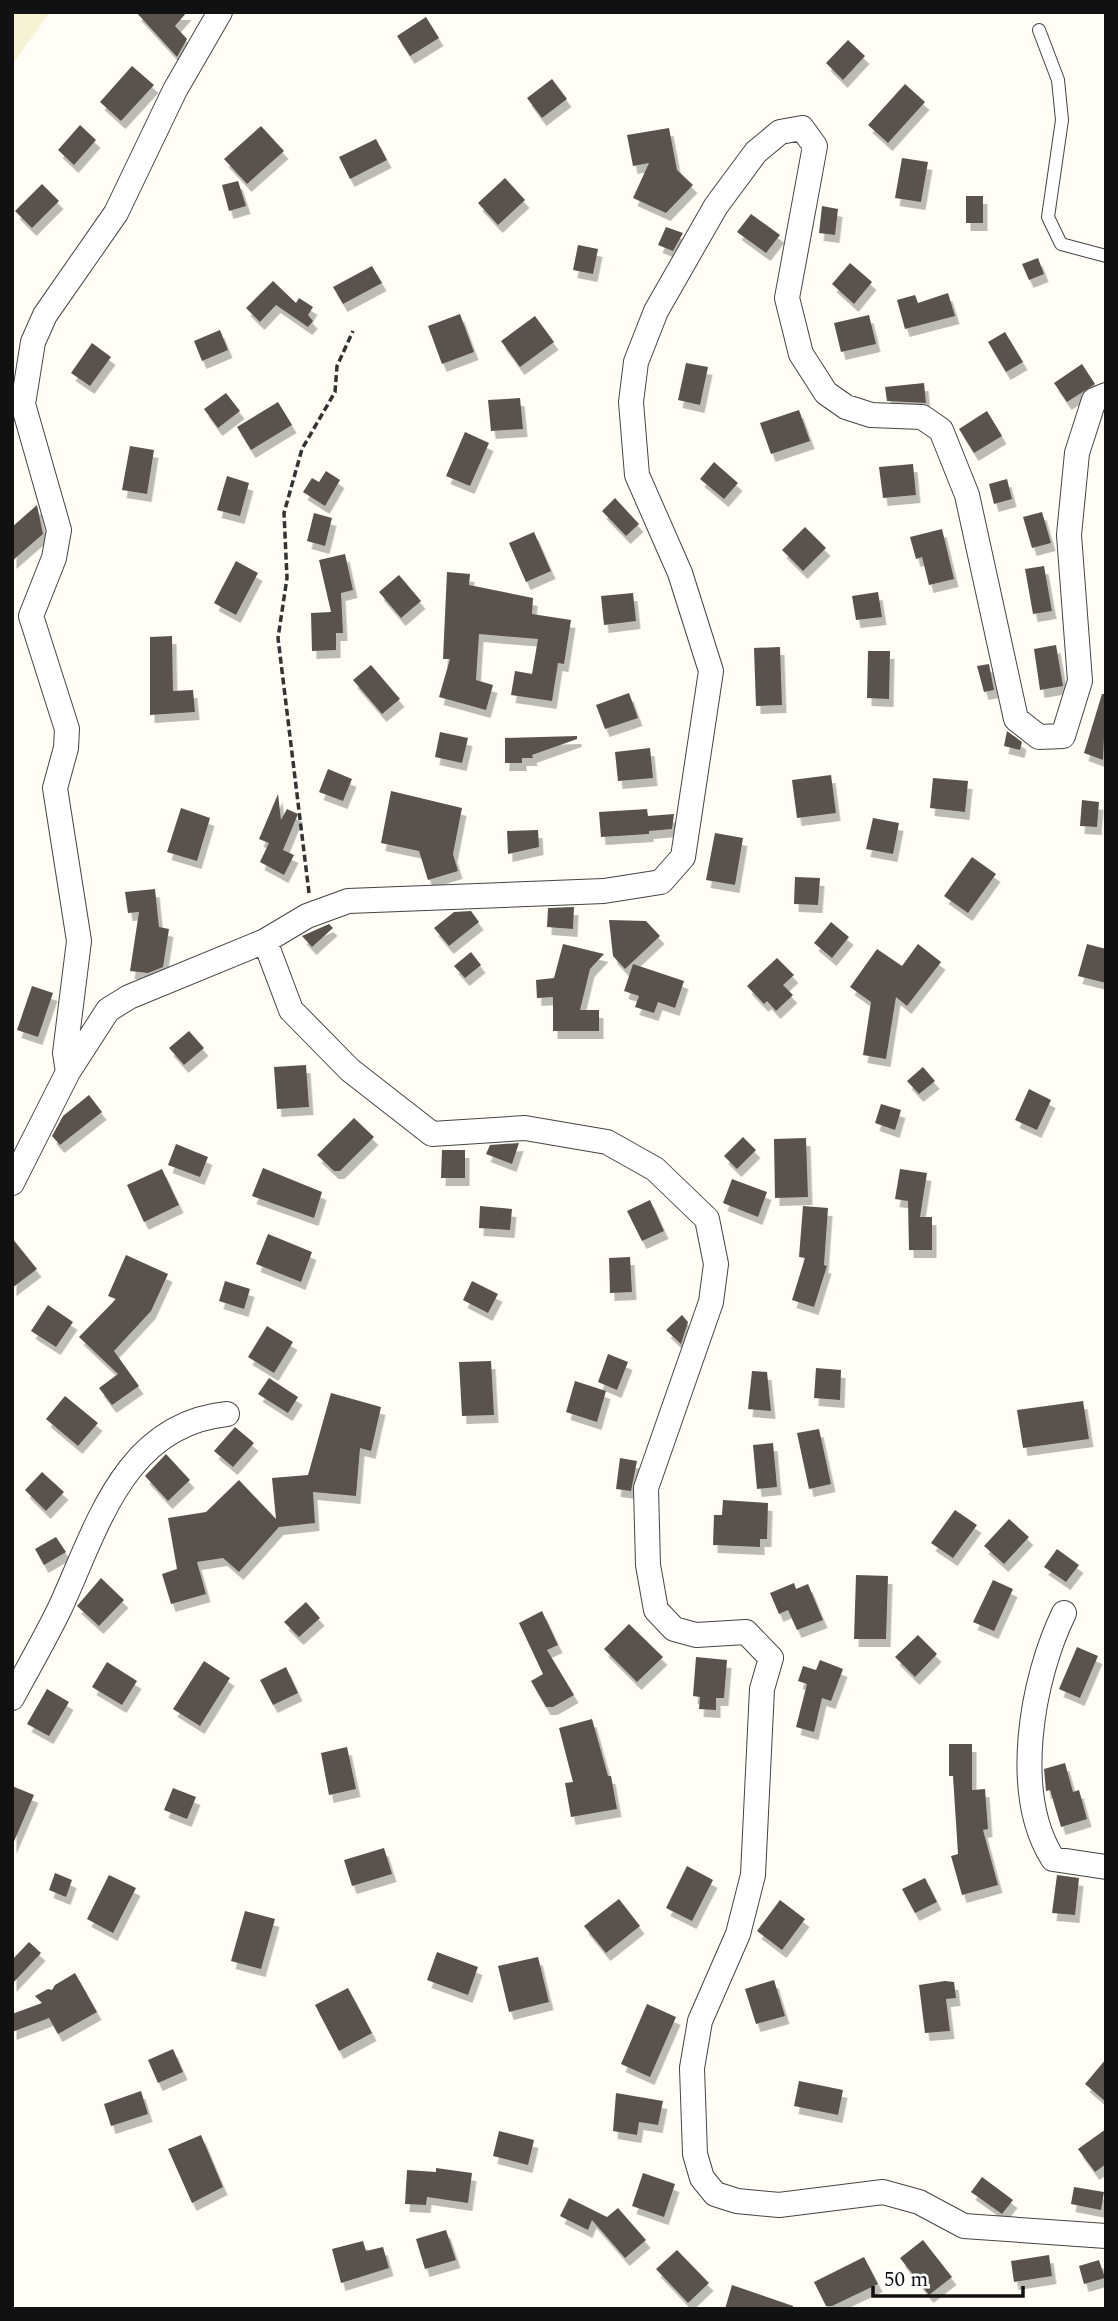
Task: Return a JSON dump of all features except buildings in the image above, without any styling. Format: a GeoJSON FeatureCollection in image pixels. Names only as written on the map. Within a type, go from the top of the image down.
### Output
{"type":"FeatureCollection","features":[{"type":"Feature","properties":{"kind":"street"},"geometry":{"type":"LineString","coordinates":[[68,1072],[65,1053],[79,941],[55,788],[66,748],[67,729],[32,617],[54,558],[59,530],[23,404],[33,342],[45,315],[116,213],[175,90],[220,12]]}},
{"type":"Feature","properties":{"kind":"street"},"geometry":{"type":"LineString","coordinates":[[12,1183],[68,1072],[108,1010],[129,997],[265,941],[307,916],[348,901],[604,891],[661,882],[683,857],[711,671],[680,573],[637,475],[631,402],[636,362],[656,311],[716,206],[756,152],[780,132],[802,128],[815,146],[787,298],[801,354],[825,393],[846,407],[871,415],[922,417],[941,430],[967,495],[1016,719],[1039,737],[1063,736],[1080,681],[1069,535],[1077,453],[1094,400],[1106,395]]}},
{"type":"Feature","properties":{"kind":"street"},"geometry":{"type":"LineString","coordinates":[[265,941],[291,1010],[349,1070],[432,1134],[525,1128],[607,1142],[655,1169],[707,1219],[716,1264],[710,1302],[646,1489],[648,1565],[656,1610],[674,1629],[696,1635],[746,1632],[771,1658],[762,1689],[753,1875],[738,1934],[700,2021],[692,2068],[695,2154],[702,2178],[715,2194],[737,2201],[779,2205],[883,2192],[919,2202],[964,2226],[1106,2236]]}},
{"type":"Feature","properties":{"kind":"street"},"geometry":{"type":"LineString","coordinates":[[12,1698],[59,1611],[112,1491],[152,1443],[200,1416],[227,1414]]}},
{"type":"Feature","properties":{"kind":"street"},"geometry":{"type":"LineString","coordinates":[[1064,1612],[1046,1650],[1034,1705],[1029,1760],[1040,1838],[1053,1859],[1106,1867]]}},
{"type":"Feature","properties":{"kind":"lane"},"geometry":{"type":"LineString","coordinates":[[1039,30],[1058,80],[1062,120],[1048,217],[1061,244],[1106,256]]}},
{"type":"Feature","properties":{"kind":"path"},"geometry":{"type":"LineString","coordinates":[[307,916],[310,885],[278,638],[286,578],[284,513],[302,449],[335,392],[337,366],[353,331]]}},
{"type":"Feature","properties":{"kind":"shaded area"},"geometry":{"type":"Polygon","coordinates":[[[12,12],[50,12],[12,65],[12,12]]]}}]}
